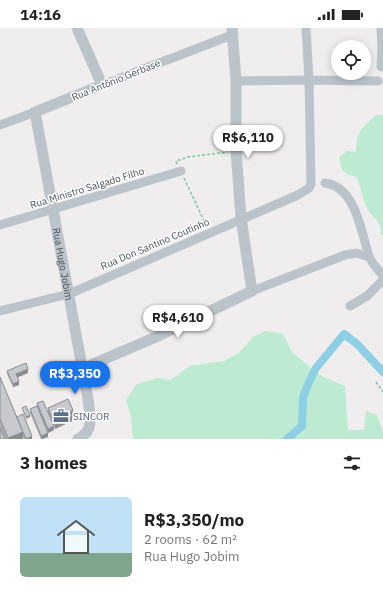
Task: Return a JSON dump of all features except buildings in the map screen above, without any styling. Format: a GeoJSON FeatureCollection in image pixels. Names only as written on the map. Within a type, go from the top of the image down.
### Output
{"type":"FeatureCollection","features":[{"type":"Feature","properties":{"kind":"street"},"geometry":{"type":"LineString","coordinates":[[77,28],[102,85]]}},
{"type":"Feature","properties":{"kind":"street"},"geometry":{"type":"LineString","coordinates":[[306,28],[309,80]]}},
{"type":"Feature","properties":{"kind":"street"},"geometry":{"type":"LineString","coordinates":[[381,28],[381,66]]}},
{"type":"Feature","properties":{"kind":"street"},"geometry":{"type":"LineString","coordinates":[[232,32],[236,81],[236,150],[241,218],[252,291]]}},
{"type":"Feature","properties":{"kind":"street","name":"Rua Antônio Gerbase"},"geometry":{"type":"LineString","coordinates":[[0,126],[232,32]]}},
{"type":"Feature","properties":{"kind":"street","name":"Rua Don Santino Coutinho"},"geometry":{"type":"LineString","coordinates":[[0,311],[69,294],[241,218],[305,192],[311,184],[309,80]]}},
{"type":"Feature","properties":{"kind":"street"},"geometry":{"type":"LineString","coordinates":[[236,81],[378,81]]}},
{"type":"Feature","properties":{"kind":"street","name":"Rua Hugo Jobim"},"geometry":{"type":"LineString","coordinates":[[35,112],[90,415],[89,429],[78,439]]}},
{"type":"Feature","properties":{"kind":"street","name":"Rua Ministro Salgado Filho"},"geometry":{"type":"LineString","coordinates":[[0,226],[181,171]]}},
{"type":"Feature","properties":{"kind":"street"},"geometry":{"type":"LineString","coordinates":[[326,183],[339,187],[345,193],[358,220],[369,258],[383,276]]}},
{"type":"Feature","properties":{"kind":"street"},"geometry":{"type":"LineString","coordinates":[[82,367],[93,364],[156,337],[252,291],[345,255],[356,253],[369,258]]}},
{"type":"Feature","properties":{"kind":"street"},"geometry":{"type":"LineString","coordinates":[[350,306],[368,296],[383,280]]}},
{"type":"Feature","properties":{"kind":"path"},"geometry":{"type":"LineString","coordinates":[[210,232],[176,161],[188,157],[236,150]]}},
{"type":"Feature","properties":{"kind":"path"},"geometry":{"type":"LineString","coordinates":[[376,382],[383,392]]}},
{"type":"Feature","properties":{"kind":"green space"},"geometry":{"type":"Polygon","coordinates":[[[376,115],[383,115],[383,235],[381,235],[379,223],[366,206],[356,177],[343,170],[339,157],[347,151],[356,152],[357,139],[360,131],[376,115]]]}},
{"type":"Feature","properties":{"kind":"green space"},"geometry":{"type":"Polygon","coordinates":[[[265,331],[283,334],[292,352],[321,376],[345,386],[348,430],[364,430],[366,411],[377,415],[383,432],[383,439],[133,439],[131,417],[126,400],[137,384],[158,378],[170,380],[190,366],[224,361],[239,353],[252,338],[265,331]]]}},
{"type":"Feature","properties":{"kind":"waterway"},"geometry":{"type":"LineString","coordinates":[[287,439],[302,426],[303,398],[316,368],[344,334],[357,344],[383,372]]}},
{"type":"Feature","properties":{"kind":"place","name":"SINCOR"},"geometry":{"type":"Point","coordinates":[61,416]}}]}
